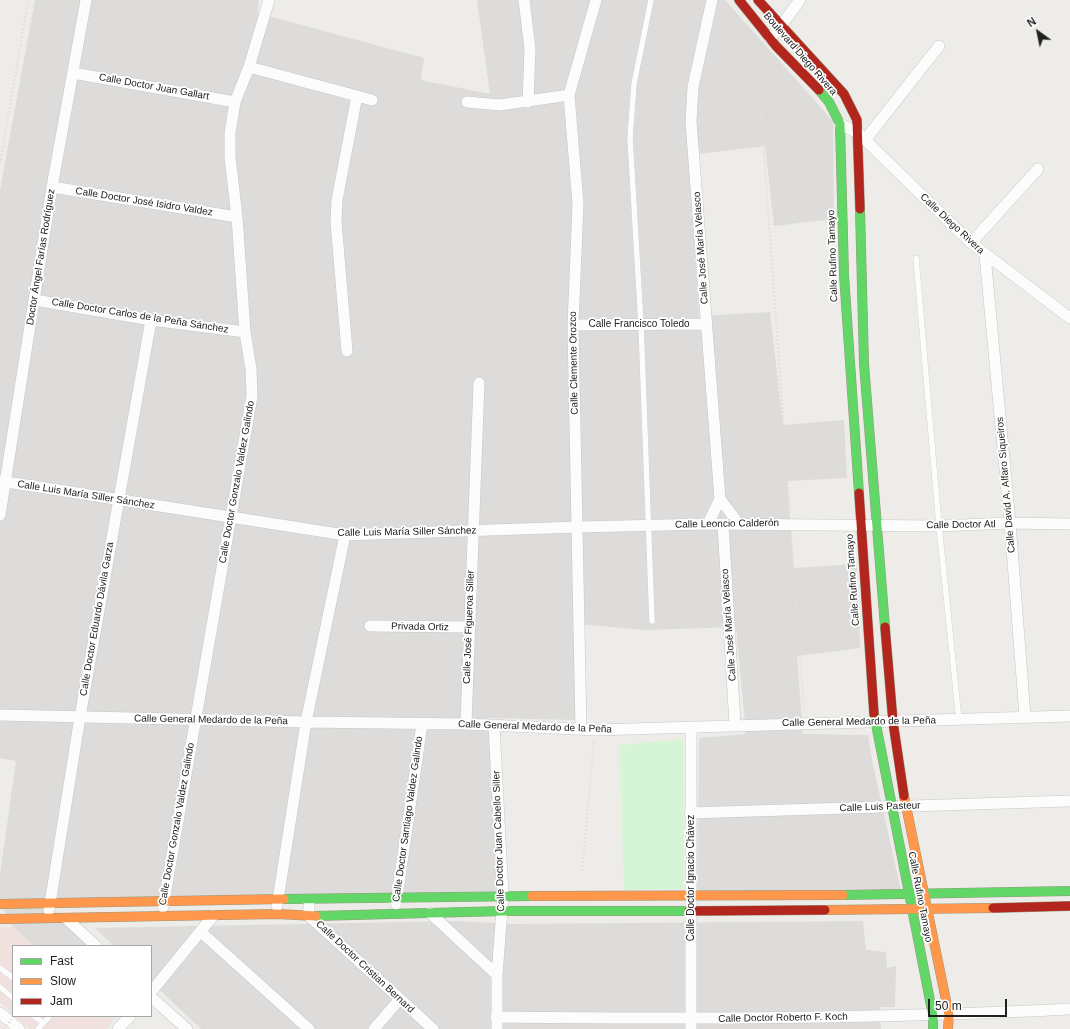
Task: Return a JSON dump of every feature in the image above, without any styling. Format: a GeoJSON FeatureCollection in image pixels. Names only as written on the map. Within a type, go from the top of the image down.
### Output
{"type":"FeatureCollection","features":[{"type":"Feature","properties":{"kind":"street","name":"Doctor Ángel Farías Rodríguez"},"geometry":{"type":"LineString","coordinates":[[0,515],[3,481],[35,300],[52,187],[86,0]]}},
{"type":"Feature","properties":{"kind":"street","name":"Calle Doctor Gonzalo Valdez Galindo"},"geometry":{"type":"LineString","coordinates":[[162,917],[163,902],[232,519],[252,396],[251,369],[245,332],[237,216],[230,157],[230,133],[235,102],[249,67],[269,0]]}},
{"type":"Feature","properties":{"kind":"street"},"geometry":{"type":"LineString","coordinates":[[524,0],[530,49],[528,102]]}},
{"type":"Feature","properties":{"kind":"street","name":"Calle Clemente Orozco"},"geometry":{"type":"LineString","coordinates":[[581,730],[578,527],[572,325],[578,204],[570,95],[596,0]]}},
{"type":"Feature","properties":{"kind":"street","name":"Calle José María Velasco"},"geometry":{"type":"LineString","coordinates":[[712,0],[693,87],[691,122],[720,499]]}},
{"type":"Feature","properties":{"kind":"street","name":"Boulevard Diego Rivera"},"geometry":{"type":"LineString","coordinates":[[739,0],[773,42],[830,104],[837,115],[840,124]]}},
{"type":"Feature","properties":{"kind":"street","name":"Boulevard Diego Rivera"},"geometry":{"type":"LineString","coordinates":[[758,0],[780,27],[844,94],[852,108],[862,137]]}},
{"type":"Feature","properties":{"kind":"street"},"geometry":{"type":"LineString","coordinates":[[773,42],[780,27],[800,0]]}},
{"type":"Feature","properties":{"kind":"street"},"geometry":{"type":"LineString","coordinates":[[862,137],[939,46]]}},
{"type":"Feature","properties":{"kind":"street"},"geometry":{"type":"LineString","coordinates":[[249,67],[372,100]]}},
{"type":"Feature","properties":{"kind":"street","name":"Calle Doctor Juan Gallart"},"geometry":{"type":"LineString","coordinates":[[73,73],[235,102]]}},
{"type":"Feature","properties":{"kind":"street"},"geometry":{"type":"LineString","coordinates":[[467,102],[500,105],[570,95]]}},
{"type":"Feature","properties":{"kind":"street"},"geometry":{"type":"LineString","coordinates":[[347,351],[336,222],[337,200],[357,96]]}},
{"type":"Feature","properties":{"kind":"street","name":"Calle Diego Rivera"},"geometry":{"type":"LineString","coordinates":[[840,124],[862,137],[985,255],[1070,318]]}},
{"type":"Feature","properties":{"kind":"street","name":"Calle Rufino Tamayo"},"geometry":{"type":"LineString","coordinates":[[840,124],[844,275],[860,524],[875,722],[933,1016],[933,1029]]}},
{"type":"Feature","properties":{"kind":"street","name":"Calle Rufino Tamayo"},"geometry":{"type":"LineString","coordinates":[[862,137],[864,364],[893,722],[905,806],[928,909],[949,1015],[948,1029]]}},
{"type":"Feature","properties":{"kind":"street"},"geometry":{"type":"LineString","coordinates":[[971,243],[1038,168]]}},
{"type":"Feature","properties":{"kind":"street","name":"Calle Doctor José Isidro Valdez"},"geometry":{"type":"LineString","coordinates":[[52,187],[237,216]]}},
{"type":"Feature","properties":{"kind":"street","name":"Calle David A. Alfaro Siqueiros"},"geometry":{"type":"LineString","coordinates":[[985,255],[1010,523],[1025,716]]}},
{"type":"Feature","properties":{"kind":"street","name":"Calle Doctor Carlos de la Peña Sánchez"},"geometry":{"type":"LineString","coordinates":[[35,300],[151,320],[245,332]]}},
{"type":"Feature","properties":{"kind":"street","name":"Calle Doctor Eduardo Dávila Garza"},"geometry":{"type":"LineString","coordinates":[[48,919],[49,904],[80,717],[151,320]]}},
{"type":"Feature","properties":{"kind":"street","name":"Calle Francisco Toledo"},"geometry":{"type":"LineString","coordinates":[[572,325],[706,324]]}},
{"type":"Feature","properties":{"kind":"street","name":"Calle José Figueroa Siller"},"geometry":{"type":"LineString","coordinates":[[466,724],[472,531],[479,383]]}},
{"type":"Feature","properties":{"kind":"street","name":"Calle Luis María Siller Sánchez"},"geometry":{"type":"LineString","coordinates":[[3,481],[232,519],[345,535],[578,527]]}},
{"type":"Feature","properties":{"kind":"street"},"geometry":{"type":"LineString","coordinates":[[708,524],[720,499],[739,524]]}},
{"type":"Feature","properties":{"kind":"street","name":"Calle Doctor Atl"},"geometry":{"type":"LineString","coordinates":[[876,524],[939,526],[1010,523],[1070,524]]}},
{"type":"Feature","properties":{"kind":"street","name":"Calle Leoncio Calderón"},"geometry":{"type":"LineString","coordinates":[[578,527],[708,524],[876,524]]}},
{"type":"Feature","properties":{"kind":"street","name":"Calle José María Velasco"},"geometry":{"type":"LineString","coordinates":[[723,524],[735,725]]}},
{"type":"Feature","properties":{"kind":"street"},"geometry":{"type":"LineString","coordinates":[[277,914],[277,901],[306,722],[345,535]]}},
{"type":"Feature","properties":{"kind":"street","name":"Privada Ortiz"},"geometry":{"type":"LineString","coordinates":[[370,626],[470,627]]}},
{"type":"Feature","properties":{"kind":"street","name":"Calle General Medardo de la Peña"},"geometry":{"type":"LineString","coordinates":[[0,715],[466,724],[581,730],[959,720],[1025,716],[1070,716]]}},
{"type":"Feature","properties":{"kind":"street","name":"Calle Doctor Santiago Valdez Galindo"},"geometry":{"type":"LineString","coordinates":[[396,913],[396,898],[422,724]]}},
{"type":"Feature","properties":{"kind":"street","name":"Calle Doctor Juan Cabello Siller"},"geometry":{"type":"LineString","coordinates":[[494,726],[503,896],[497,975],[497,1029]]}},
{"type":"Feature","properties":{"kind":"street","name":"Calle Doctor Ignacio Chávez"},"geometry":{"type":"LineString","coordinates":[[691,727],[691,1024]]}},
{"type":"Feature","properties":{"kind":"street","name":"Calle Luis Pasteur"},"geometry":{"type":"LineString","coordinates":[[690,813],[1070,801]]}},
{"type":"Feature","properties":{"kind":"street"},"geometry":{"type":"LineString","coordinates":[[0,904],[277,901],[503,896],[925,895],[1070,891]]}},
{"type":"Feature","properties":{"kind":"street","name":"Calle Doctor Cristian Bernard"},"geometry":{"type":"LineString","coordinates":[[309,900],[309,916],[433,1029]]}},
{"type":"Feature","properties":{"kind":"street"},"geometry":{"type":"LineString","coordinates":[[0,920],[277,914],[309,916],[503,911],[912,910],[1070,906]]}},
{"type":"Feature","properties":{"kind":"street"},"geometry":{"type":"LineString","coordinates":[[430,913],[497,975]]}},
{"type":"Feature","properties":{"kind":"street"},"geometry":{"type":"LineString","coordinates":[[152,991],[202,932],[213,916]]}},
{"type":"Feature","properties":{"kind":"street"},"geometry":{"type":"LineString","coordinates":[[67,919],[95,945]]}},
{"type":"Feature","properties":{"kind":"street"},"geometry":{"type":"LineString","coordinates":[[202,932],[309,1029]]}},
{"type":"Feature","properties":{"kind":"street"},"geometry":{"type":"LineString","coordinates":[[152,998],[187,1029]]}},
{"type":"Feature","properties":{"kind":"street"},"geometry":{"type":"LineString","coordinates":[[374,1029],[400,1000]]}},
{"type":"Feature","properties":{"kind":"street","name":"Calle Doctor Roberto F. Koch"},"geometry":{"type":"LineString","coordinates":[[496,1017],[691,1024],[933,1016],[1070,1009]]}},
{"type":"Feature","properties":{"kind":"street"},"geometry":{"type":"LineString","coordinates":[[0,1013],[19,1029]]}},
{"type":"Feature","properties":{"kind":"street"},"geometry":{"type":"LineString","coordinates":[[118,1029],[129,1017]]}},
{"type":"Feature","properties":{"kind":"lane"},"geometry":{"type":"LineString","coordinates":[[651,0],[634,84],[631,123],[650,526],[652,621]]}},
{"type":"Feature","properties":{"kind":"lane"},"geometry":{"type":"LineString","coordinates":[[916,258],[939,526],[959,720]]}},
{"type":"Feature","properties":{"kind":"lane"},"geometry":{"type":"LineString","coordinates":[[0,968],[12,977]]}},
{"type":"Feature","properties":{"kind":"lane"},"geometry":{"type":"LineString","coordinates":[[0,987],[12,997]]}},
{"type":"Feature","properties":{"kind":"lane"},"geometry":{"type":"LineString","coordinates":[[35,1017],[43,1023]]}},
{"type":"Feature","properties":{"kind":"lane"},"geometry":{"type":"LineString","coordinates":[[38,1029],[49,1017]]}},
{"type":"Feature","properties":{"kind":"path"},"geometry":{"type":"LineString","coordinates":[[0,164],[28,0]]}},
{"type":"Feature","properties":{"kind":"path"},"geometry":{"type":"LineString","coordinates":[[773,42],[761,112],[805,723]]}},
{"type":"Feature","properties":{"kind":"path"},"geometry":{"type":"LineString","coordinates":[[0,140],[5,137]]}},
{"type":"Feature","properties":{"kind":"path"},"geometry":{"type":"LineString","coordinates":[[582,871],[596,730]]}},
{"type":"Feature","properties":{"kind":"path"},"geometry":{"type":"LineString","coordinates":[[2,1029],[12,1019]]}},
{"type":"Feature","properties":{"kind":"shaded area"},"geometry":{"type":"Polygon","coordinates":[[[35,0],[259,0],[257,13],[424,58],[421,80],[490,94],[477,0],[725,0],[833,121],[834,219],[774,226],[765,146],[689,155],[699,316],[770,312],[783,425],[844,420],[847,478],[787,481],[794,568],[857,564],[860,648],[797,656],[803,734],[868,735],[873,765],[901,891],[697,891],[699,738],[746,734],[736,627],[646,630],[578,624],[576,720],[489,718],[497,891],[44,900],[87,945],[33,945],[13,927],[0,903],[0,874],[16,761],[0,758],[0,190],[35,0]]]}},
{"type":"Feature","properties":{"kind":"shaded area"},"geometry":{"type":"Polygon","coordinates":[[[455,921],[515,924],[863,921],[866,950],[886,952],[887,968],[896,966],[895,1007],[880,1007],[881,1029],[201,1029],[152,983],[152,945],[113,945],[95,928],[455,921]]]}},
{"type":"Feature","properties":{"kind":"shaded area"},"geometry":{"type":"Polygon","coordinates":[[[13,927],[33,945],[12,945],[12,1013],[0,1002],[0,928],[13,927]]]}},
{"type":"Feature","properties":{"kind":"shaded area"},"geometry":{"type":"Polygon","coordinates":[[[16,1017],[112,1017],[114,1019],[106,1029],[30,1029],[16,1017]]]}},
{"type":"Feature","properties":{"kind":"green space"},"geometry":{"type":"Polygon","coordinates":[[[683,739],[684,889],[624,890],[619,745],[683,739]]]}},
{"type":"Feature","properties":{"kind":"traffic: fast"},"geometry":{"type":"LineString","coordinates":[[819,90],[829,102],[840,124],[844,275],[859,493]]}},
{"type":"Feature","properties":{"kind":"traffic: fast"},"geometry":{"type":"LineString","coordinates":[[860,209],[864,364],[885,627]]}},
{"type":"Feature","properties":{"kind":"traffic: fast"},"geometry":{"type":"LineString","coordinates":[[874,714],[933,1016],[933,1029]]}},
{"type":"Feature","properties":{"kind":"traffic: fast"},"geometry":{"type":"LineString","coordinates":[[843,895],[1070,891]]}},
{"type":"Feature","properties":{"kind":"traffic: fast"},"geometry":{"type":"LineString","coordinates":[[284,899],[532,896]]}},
{"type":"Feature","properties":{"kind":"traffic: fast"},"geometry":{"type":"LineString","coordinates":[[316,916],[503,911],[689,911]]}},
{"type":"Feature","properties":{"kind":"traffic: slow"},"geometry":{"type":"LineString","coordinates":[[904,796],[949,1015],[948,1029]]}},
{"type":"Feature","properties":{"kind":"traffic: slow"},"geometry":{"type":"LineString","coordinates":[[532,896],[843,895]]}},
{"type":"Feature","properties":{"kind":"traffic: slow"},"geometry":{"type":"LineString","coordinates":[[0,904],[284,899]]}},
{"type":"Feature","properties":{"kind":"traffic: slow"},"geometry":{"type":"LineString","coordinates":[[825,910],[993,908]]}},
{"type":"Feature","properties":{"kind":"traffic: slow"},"geometry":{"type":"LineString","coordinates":[[0,919],[277,914],[316,916]]}},
{"type":"Feature","properties":{"kind":"traffic: jam"},"geometry":{"type":"LineString","coordinates":[[739,0],[776,46],[819,90]]}},
{"type":"Feature","properties":{"kind":"traffic: jam"},"geometry":{"type":"LineString","coordinates":[[758,0],[844,94],[857,120],[860,209]]}},
{"type":"Feature","properties":{"kind":"traffic: jam"},"geometry":{"type":"LineString","coordinates":[[859,493],[874,714]]}},
{"type":"Feature","properties":{"kind":"traffic: jam"},"geometry":{"type":"LineString","coordinates":[[885,627],[893,722],[904,796]]}},
{"type":"Feature","properties":{"kind":"traffic: jam"},"geometry":{"type":"LineString","coordinates":[[993,908],[1070,906]]}},
{"type":"Feature","properties":{"kind":"traffic: jam"},"geometry":{"type":"LineString","coordinates":[[689,911],[825,910]]}}]}
